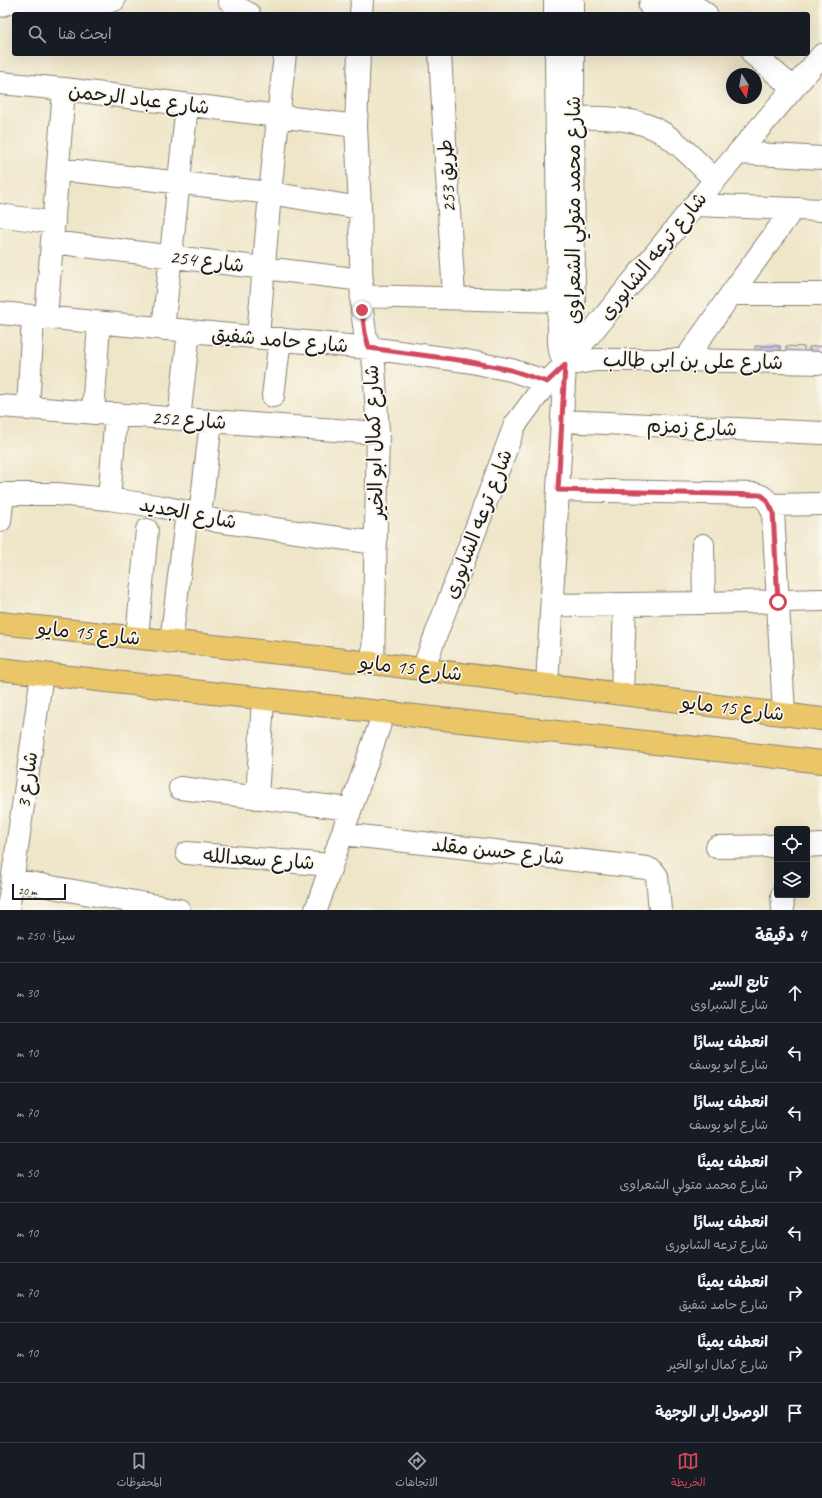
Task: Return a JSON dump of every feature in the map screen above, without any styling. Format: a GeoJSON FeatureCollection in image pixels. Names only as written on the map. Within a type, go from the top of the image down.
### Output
{"type":"FeatureCollection","features":[{"type":"Feature","properties":{"kind":"main road","name":"شارع 15 مايو"},"geometry":{"type":"LineString","coordinates":[[0,623],[373,663],[822,719]]}},
{"type":"Feature","properties":{"kind":"main road"},"geometry":{"type":"LineString","coordinates":[[0,669],[263,700],[384,712],[822,762]]}},
{"type":"Feature","properties":{"kind":"street"},"geometry":{"type":"LineString","coordinates":[[0,6],[14,1],[89,4],[114,0]]}},
{"type":"Feature","properties":{"kind":"street"},"geometry":{"type":"LineString","coordinates":[[229,0],[245,12]]}},
{"type":"Feature","properties":{"kind":"street"},"geometry":{"type":"LineString","coordinates":[[361,12],[362,0]]}},
{"type":"Feature","properties":{"kind":"street"},"geometry":{"type":"LineString","coordinates":[[555,0],[555,12]]}},
{"type":"Feature","properties":{"kind":"street"},"geometry":{"type":"LineString","coordinates":[[573,0],[573,12]]}},
{"type":"Feature","properties":{"kind":"street"},"geometry":{"type":"LineString","coordinates":[[650,6],[667,3],[684,4],[700,9],[704,12]]}},
{"type":"Feature","properties":{"kind":"street"},"geometry":{"type":"LineString","coordinates":[[258,337],[270,193],[285,56]]}},
{"type":"Feature","properties":{"kind":"street","name":"شارع كمال ابو الخير"},"geometry":{"type":"LineString","coordinates":[[359,56],[356,126],[362,288],[365,333],[374,365],[378,433],[373,663]]}},
{"type":"Feature","properties":{"kind":"street","name":"طريق 253"},"geometry":{"type":"LineString","coordinates":[[440,56],[454,298]]}},
{"type":"Feature","properties":{"kind":"street","name":"شارع محمد متولي الشعراوى"},"geometry":{"type":"LineString","coordinates":[[556,56],[559,342],[565,365]]}},
{"type":"Feature","properties":{"kind":"street","name":"شارع محمد متولي الشعراوى"},"geometry":{"type":"LineString","coordinates":[[547,685],[565,365],[574,338],[573,56]]}},
{"type":"Feature","properties":{"kind":"street"},"geometry":{"type":"LineString","coordinates":[[755,56],[793,88]]}},
{"type":"Feature","properties":{"kind":"street","name":"شارع ترعه الشابورى"},"geometry":{"type":"LineString","coordinates":[[423,669],[516,424],[547,382],[565,365],[739,152],[793,88],[818,63]]}},
{"type":"Feature","properties":{"kind":"street","name":"شارع عباد الرحمن"},"geometry":{"type":"LineString","coordinates":[[0,83],[64,89],[356,126]]}},
{"type":"Feature","properties":{"kind":"street"},"geometry":{"type":"LineString","coordinates":[[28,408],[53,233],[64,89]]}},
{"type":"Feature","properties":{"kind":"street"},"geometry":{"type":"LineString","coordinates":[[163,328],[187,105]]}},
{"type":"Feature","properties":{"kind":"street"},"geometry":{"type":"LineString","coordinates":[[573,118],[621,120],[649,126],[674,141],[716,180]]}},
{"type":"Feature","properties":{"kind":"street"},"geometry":{"type":"LineString","coordinates":[[739,152],[822,158]]}},
{"type":"Feature","properties":{"kind":"street"},"geometry":{"type":"LineString","coordinates":[[58,169],[270,193],[360,208]]}},
{"type":"Feature","properties":{"kind":"street"},"geometry":{"type":"LineString","coordinates":[[695,205],[822,210]]}},
{"type":"Feature","properties":{"kind":"street"},"geometry":{"type":"LineString","coordinates":[[685,360],[793,209]]}},
{"type":"Feature","properties":{"kind":"street","name":"شارع 254"},"geometry":{"type":"LineString","coordinates":[[0,215],[53,233],[170,256],[264,268],[362,288],[454,298],[558,301]]}},
{"type":"Feature","properties":{"kind":"street"},"geometry":{"type":"LineString","coordinates":[[731,294],[822,294]]}},
{"type":"Feature","properties":{"kind":"street"},"geometry":{"type":"LineString","coordinates":[[0,313],[40,317]]}},
{"type":"Feature","properties":{"kind":"street","name":"شارع حامد شفيق"},"geometry":{"type":"LineString","coordinates":[[40,317],[369,348],[466,361],[511,370],[547,382]]}},
{"type":"Feature","properties":{"kind":"street"},"geometry":{"type":"LineString","coordinates":[[93,413],[99,323]]}},
{"type":"Feature","properties":{"kind":"street"},"geometry":{"type":"LineString","coordinates":[[179,419],[189,331]]}},
{"type":"Feature","properties":{"kind":"street"},"geometry":{"type":"LineString","coordinates":[[273,396],[280,339]]}},
{"type":"Feature","properties":{"kind":"street","name":"شارع على بن ابى طالب"},"geometry":{"type":"LineString","coordinates":[[565,365],[579,361],[595,360],[822,363]]}},
{"type":"Feature","properties":{"kind":"street","name":"شارع 252"},"geometry":{"type":"LineString","coordinates":[[0,406],[378,433]]}},
{"type":"Feature","properties":{"kind":"street"},"geometry":{"type":"LineString","coordinates":[[109,498],[116,414]]}},
{"type":"Feature","properties":{"kind":"street","name":"شارع زمزم"},"geometry":{"type":"LineString","coordinates":[[562,421],[822,433]]}},
{"type":"Feature","properties":{"kind":"street"},"geometry":{"type":"LineString","coordinates":[[171,642],[211,422]]}},
{"type":"Feature","properties":{"kind":"street"},"geometry":{"type":"LineString","coordinates":[[558,490],[761,495],[771,509],[784,714]]}},
{"type":"Feature","properties":{"kind":"street"},"geometry":{"type":"LineString","coordinates":[[0,521],[1,494]]}},
{"type":"Feature","properties":{"kind":"street","name":"شارع الجديد"},"geometry":{"type":"LineString","coordinates":[[1,494],[56,494],[109,498],[194,514],[216,521],[376,543]]}},
{"type":"Feature","properties":{"kind":"street"},"geometry":{"type":"LineString","coordinates":[[771,509],[822,504]]}},
{"type":"Feature","properties":{"kind":"street"},"geometry":{"type":"LineString","coordinates":[[137,637],[147,530]]}},
{"type":"Feature","properties":{"kind":"street"},"geometry":{"type":"LineString","coordinates":[[703,545],[704,603]]}},
{"type":"Feature","properties":{"kind":"street"},"geometry":{"type":"LineString","coordinates":[[552,605],[822,600]]}},
{"type":"Feature","properties":{"kind":"street"},"geometry":{"type":"LineString","coordinates":[[622,694],[625,604]]}},
{"type":"Feature","properties":{"kind":"street","name":"شارع 3"},"geometry":{"type":"LineString","coordinates":[[8,910],[42,674]]}},
{"type":"Feature","properties":{"kind":"street"},"geometry":{"type":"LineString","coordinates":[[257,798],[263,700]]}},
{"type":"Feature","properties":{"kind":"street"},"geometry":{"type":"LineString","coordinates":[[316,910],[384,712]]}},
{"type":"Feature","properties":{"kind":"street"},"geometry":{"type":"LineString","coordinates":[[180,788],[350,809]]}},
{"type":"Feature","properties":{"kind":"street","name":"شارع حسن مقلد"},"geometry":{"type":"LineString","coordinates":[[342,834],[648,868],[654,871],[657,876],[660,910]]}},
{"type":"Feature","properties":{"kind":"street"},"geometry":{"type":"LineString","coordinates":[[810,846],[822,845]]}},
{"type":"Feature","properties":{"kind":"street"},"geometry":{"type":"LineString","coordinates":[[717,847],[774,846]]}},
{"type":"Feature","properties":{"kind":"street","name":"شارع سعدالله"},"geometry":{"type":"LineString","coordinates":[[187,854],[331,865]]}},
{"type":"Feature","properties":{"kind":"street"},"geometry":{"type":"LineString","coordinates":[[13,880],[82,901],[178,910]]}},
{"type":"Feature","properties":{"kind":"street"},"geometry":{"type":"LineString","coordinates":[[782,898],[783,910]]}},
{"type":"Feature","properties":{"kind":"building"},"geometry":{"type":"Polygon","coordinates":[[[755,346],[780,346],[780,357],[755,357],[755,346]]]}},
{"type":"Feature","properties":{"kind":"building"},"geometry":{"type":"Polygon","coordinates":[[[786,346],[804,347],[804,356],[786,356],[786,346]]]}},
{"type":"Feature","properties":{"kind":"building"},"geometry":{"type":"Polygon","coordinates":[[[822,346],[822,356],[810,356],[809,347],[822,346]]]}},
{"type":"Feature","properties":{"kind":"route"},"geometry":{"type":"LineString","coordinates":[[362,310],[365,333],[369,348],[466,361],[511,370],[547,382],[565,365],[558,490],[761,495],[766,499],[773,512],[778,602]]}}]}
